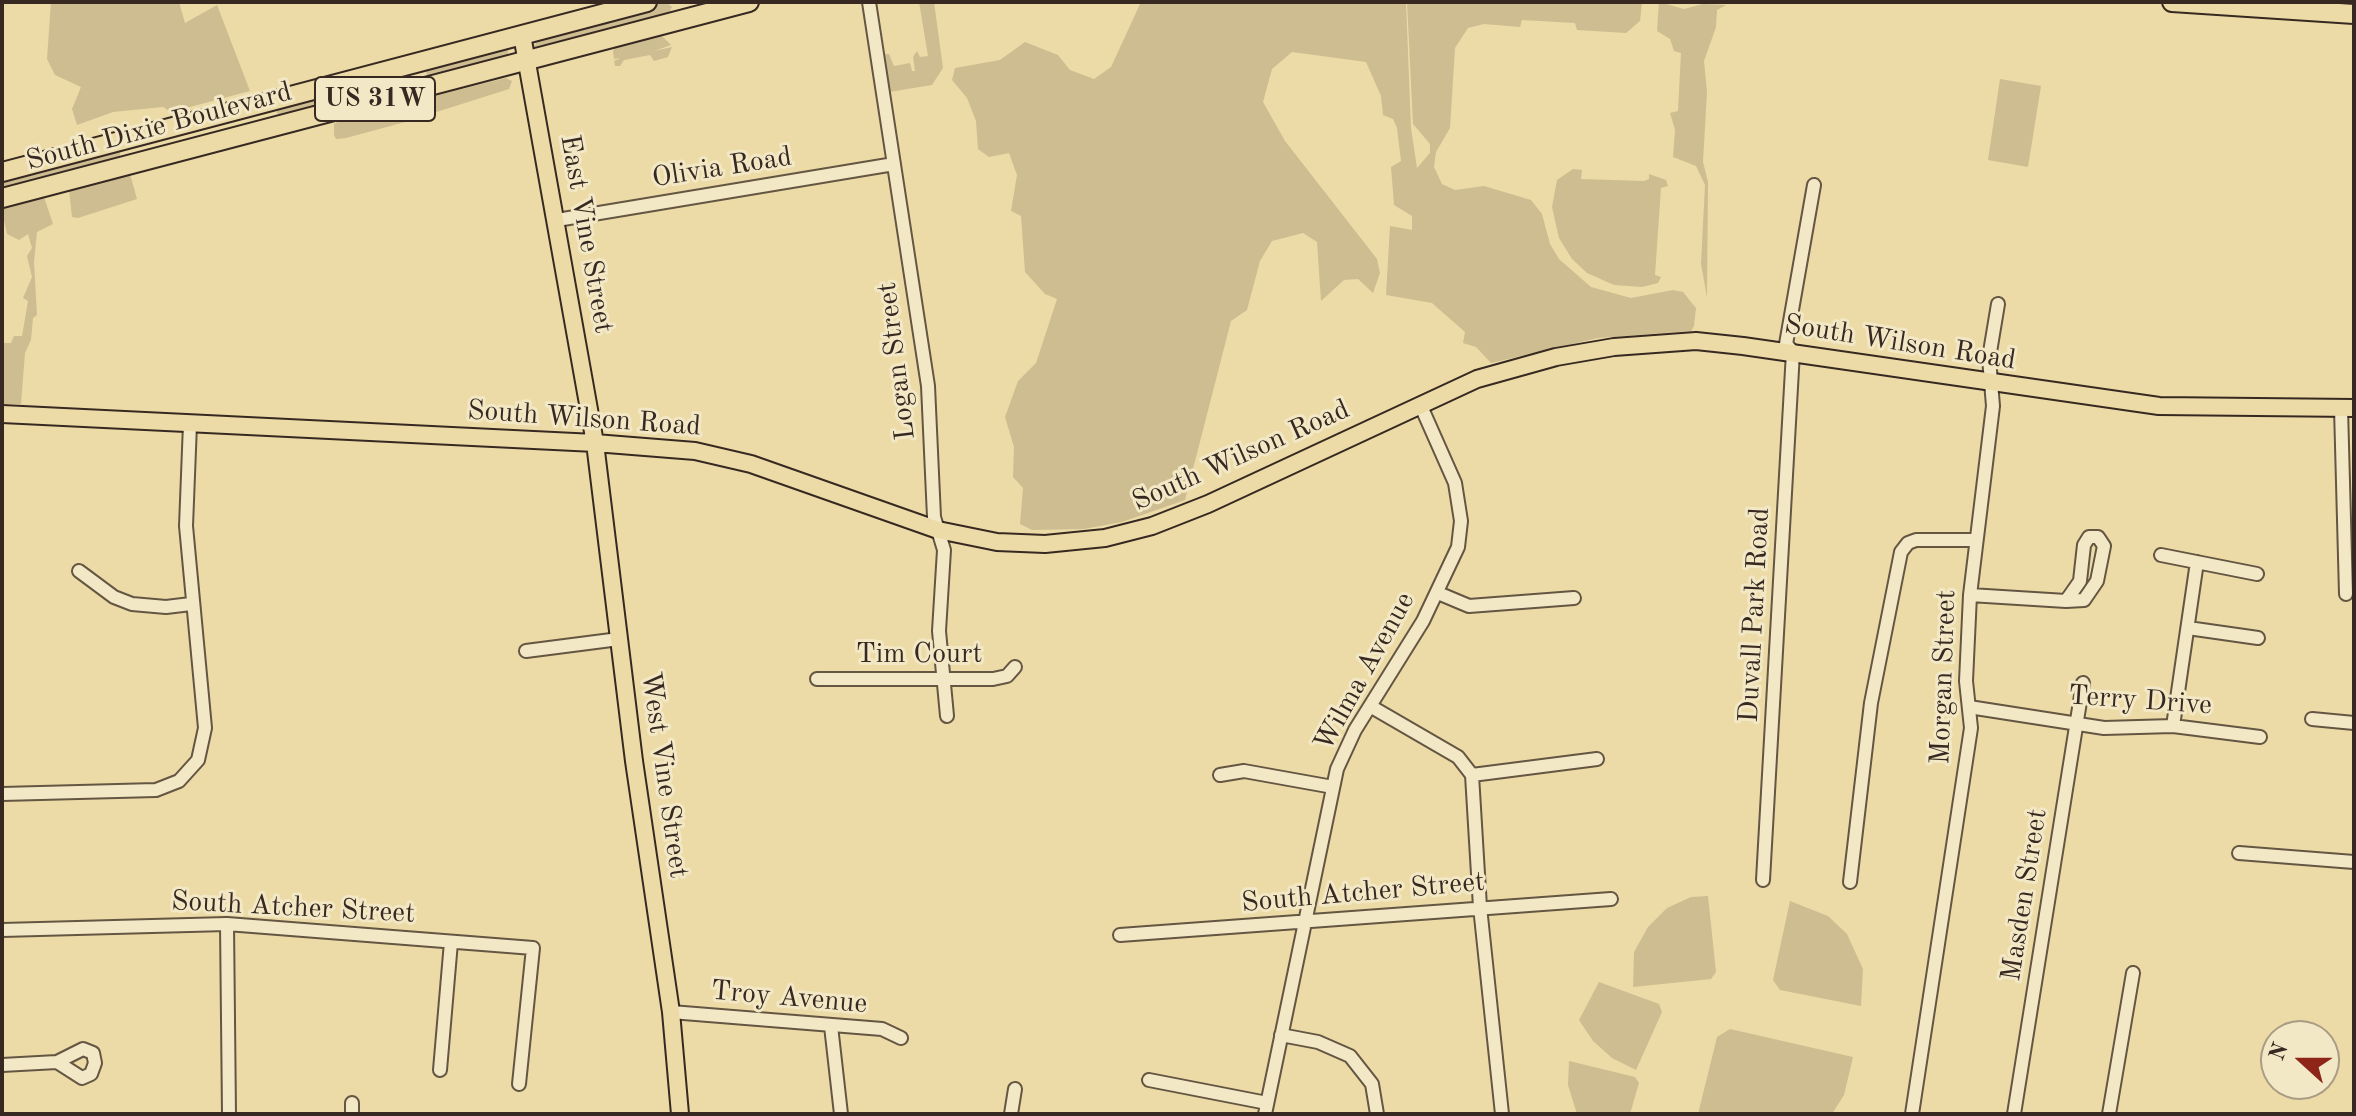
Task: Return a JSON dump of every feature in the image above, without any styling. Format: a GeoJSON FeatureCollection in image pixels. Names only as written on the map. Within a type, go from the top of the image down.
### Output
{"type":"FeatureCollection","features":[{"type":"Feature","properties":{"kind":"highway","name":"South Dixie Boulevard"},"geometry":{"type":"LineString","coordinates":[[2,172],[647,2]]}},
{"type":"Feature","properties":{"kind":"highway","name":"South Dixie Boulevard"},"geometry":{"type":"LineString","coordinates":[[2,198],[749,2]]}},
{"type":"Feature","properties":{"kind":"highway"},"geometry":{"type":"LineString","coordinates":[[2172,2],[2354,14]]}},
{"type":"Feature","properties":{"kind":"main road","name":"East Vine Street"},"geometry":{"type":"LineString","coordinates":[[522,35],[595,443]]}},
{"type":"Feature","properties":{"kind":"main road","name":"South Wilson Road"},"geometry":{"type":"LineString","coordinates":[[2,414],[595,443],[714,455],[938,530],[997,542],[1045,544],[1128,533],[1208,504],[1420,404],[1499,372],[1614,347],[1696,341],[1793,352],[2159,406],[2348,408]]}},
{"type":"Feature","properties":{"kind":"main road","name":"West Vine Street"},"geometry":{"type":"LineString","coordinates":[[595,443],[671,1012],[680,1114]]}},
{"type":"Feature","properties":{"kind":"street","name":"Logan Street"},"geometry":{"type":"LineString","coordinates":[[869,2],[928,386],[933,507],[944,550],[939,631],[947,716]]}},
{"type":"Feature","properties":{"kind":"street","name":"Olivia Road"},"geometry":{"type":"LineString","coordinates":[[557,220],[894,164]]}},
{"type":"Feature","properties":{"kind":"street","name":"Duvall Park Road"},"geometry":{"type":"LineString","coordinates":[[1763,880],[1793,352],[1786,344],[1814,185]]}},
{"type":"Feature","properties":{"kind":"street","name":"Morgan Street"},"geometry":{"type":"LineString","coordinates":[[1912,1114],[1969,743],[1966,681],[1970,595],[1993,406],[1989,358],[1998,304]]}},
{"type":"Feature","properties":{"kind":"street","name":"Wilma Avenue"},"geometry":{"type":"LineString","coordinates":[[1266,1109],[1342,755],[1438,593],[1454,559],[1461,521],[1451,471],[1420,404]]}},
{"type":"Feature","properties":{"kind":"street"},"geometry":{"type":"LineString","coordinates":[[2346,594],[2348,408]]}},
{"type":"Feature","properties":{"kind":"street"},"geometry":{"type":"LineString","coordinates":[[2,794],[156,790],[186,776],[198,760],[204,740],[186,526],[190,424]]}},
{"type":"Feature","properties":{"kind":"street"},"geometry":{"type":"LineString","coordinates":[[1970,595],[2066,601],[2079,601],[2091,594],[2104,552],[2098,537],[2086,541],[2080,581],[2066,601]]}},
{"type":"Feature","properties":{"kind":"street"},"geometry":{"type":"LineString","coordinates":[[1850,882],[1871,703],[1901,552],[1908,543],[1916,540],[1975,540]]}},
{"type":"Feature","properties":{"kind":"street"},"geometry":{"type":"LineString","coordinates":[[2161,555],[2257,574]]}},
{"type":"Feature","properties":{"kind":"street"},"geometry":{"type":"LineString","coordinates":[[2173,726],[2197,562]]}},
{"type":"Feature","properties":{"kind":"street"},"geometry":{"type":"LineString","coordinates":[[79,571],[114,597],[132,604],[166,607],[191,604]]}},
{"type":"Feature","properties":{"kind":"street"},"geometry":{"type":"LineString","coordinates":[[1438,593],[1469,606],[1574,598]]}},
{"type":"Feature","properties":{"kind":"street"},"geometry":{"type":"LineString","coordinates":[[2188,628],[2258,638]]}},
{"type":"Feature","properties":{"kind":"street"},"geometry":{"type":"LineString","coordinates":[[526,651],[619,639]]}},
{"type":"Feature","properties":{"kind":"street","name":"Tim Court"},"geometry":{"type":"LineString","coordinates":[[817,679],[1000,679],[1015,667]]}},
{"type":"Feature","properties":{"kind":"street","name":"Masden Street"},"geometry":{"type":"LineString","coordinates":[[2014,1114],[2083,683]]}},
{"type":"Feature","properties":{"kind":"street"},"geometry":{"type":"LineString","coordinates":[[1370,706],[1458,757],[1472,775],[1480,907],[1502,1114]]}},
{"type":"Feature","properties":{"kind":"street","name":"Terry Drive"},"geometry":{"type":"LineString","coordinates":[[1969,707],[2112,728],[2173,726],[2260,737]]}},
{"type":"Feature","properties":{"kind":"street"},"geometry":{"type":"LineString","coordinates":[[2312,719],[2354,723]]}},
{"type":"Feature","properties":{"kind":"street"},"geometry":{"type":"LineString","coordinates":[[1472,775],[1597,759]]}},
{"type":"Feature","properties":{"kind":"street"},"geometry":{"type":"LineString","coordinates":[[1220,775],[1244,771],[1333,787]]}},
{"type":"Feature","properties":{"kind":"street"},"geometry":{"type":"LineString","coordinates":[[2239,853],[2354,862]]}},
{"type":"Feature","properties":{"kind":"street","name":"South Atcher Street"},"geometry":{"type":"LineString","coordinates":[[1120,935],[1611,899]]}},
{"type":"Feature","properties":{"kind":"street"},"geometry":{"type":"LineString","coordinates":[[227,924],[229,1114]]}},
{"type":"Feature","properties":{"kind":"street","name":"South Atcher Street"},"geometry":{"type":"LineString","coordinates":[[2,930],[227,924],[533,948],[519,1084]]}},
{"type":"Feature","properties":{"kind":"street"},"geometry":{"type":"LineString","coordinates":[[440,1070],[451,942]]}},
{"type":"Feature","properties":{"kind":"street"},"geometry":{"type":"LineString","coordinates":[[2109,1114],[2133,973]]}},
{"type":"Feature","properties":{"kind":"street","name":"Troy Avenue"},"geometry":{"type":"LineString","coordinates":[[671,1012],[882,1029],[901,1038]]}},
{"type":"Feature","properties":{"kind":"street"},"geometry":{"type":"LineString","coordinates":[[831,1026],[841,1114]]}},
{"type":"Feature","properties":{"kind":"street"},"geometry":{"type":"LineString","coordinates":[[1281,1035],[1318,1042],[1350,1056],[1372,1084],[1377,1114]]}},
{"type":"Feature","properties":{"kind":"street"},"geometry":{"type":"LineString","coordinates":[[2,1065],[57,1062]]}},
{"type":"Feature","properties":{"kind":"street"},"geometry":{"type":"LineString","coordinates":[[1149,1080],[1266,1109]]}},
{"type":"Feature","properties":{"kind":"street"},"geometry":{"type":"LineString","coordinates":[[1011,1114],[1015,1089]]}},
{"type":"Feature","properties":{"kind":"shaded area"},"geometry":{"type":"Polygon","coordinates":[[[51,2],[179,2],[185,23],[217,5],[250,91],[171,112],[163,107],[113,112],[77,125],[72,109],[81,87],[55,75],[47,59],[51,2]]]}},
{"type":"Feature","properties":{"kind":"shaded area"},"geometry":{"type":"Polygon","coordinates":[[[666,2],[672,7],[668,15],[533,47],[538,41],[666,2]]]}},
{"type":"Feature","properties":{"kind":"shaded area"},"geometry":{"type":"Polygon","coordinates":[[[919,2],[934,2],[943,68],[932,85],[889,92],[882,54],[889,54],[894,66],[910,63],[912,71],[915,71],[913,57],[917,51],[920,57],[928,56],[919,2]]]}},
{"type":"Feature","properties":{"kind":"shaded area"},"geometry":{"type":"Polygon","coordinates":[[[1141,2],[1406,2],[1411,128],[1417,168],[1430,153],[1430,144],[1413,124],[1407,2],[1642,2],[1640,21],[1626,33],[1577,30],[1575,23],[1522,20],[1520,27],[1484,24],[1468,28],[1455,48],[1450,128],[1436,152],[1434,167],[1442,184],[1455,190],[1484,186],[1531,200],[1542,214],[1550,244],[1559,259],[1591,287],[1631,298],[1673,290],[1683,292],[1696,308],[1694,326],[1691,331],[1598,338],[1491,363],[1476,347],[1463,343],[1465,332],[1432,303],[1386,295],[1390,226],[1412,230],[1412,216],[1394,205],[1391,167],[1401,161],[1397,128],[1393,119],[1383,115],[1381,96],[1366,62],[1292,52],[1272,69],[1263,102],[1285,141],[1377,259],[1380,273],[1373,293],[1358,279],[1344,280],[1321,301],[1317,242],[1303,233],[1272,241],[1260,261],[1247,310],[1231,321],[1185,500],[1122,522],[1084,529],[1032,530],[1020,524],[1023,488],[1013,477],[1014,447],[1005,417],[1018,381],[1036,363],[1057,299],[1045,294],[1025,272],[1021,216],[1011,211],[1017,175],[1009,153],[989,157],[978,149],[976,121],[967,98],[952,80],[955,68],[1000,60],[1025,42],[1058,55],[1070,70],[1094,79],[1111,67],[1141,2]]]}},
{"type":"Feature","properties":{"kind":"shaded area"},"geometry":{"type":"Polygon","coordinates":[[[1659,2],[1684,9],[1703,4],[1726,5],[1717,10],[1716,27],[1704,61],[1707,92],[1703,162],[1708,182],[1707,297],[1701,264],[1705,185],[1696,166],[1673,157],[1675,130],[1670,113],[1678,111],[1681,53],[1674,51],[1670,39],[1657,31],[1659,2]]]}},
{"type":"Feature","properties":{"kind":"shaded area"},"geometry":{"type":"Polygon","coordinates":[[[660,34],[671,45],[654,51],[672,47],[668,57],[654,61],[650,55],[624,60],[620,66],[615,66],[614,61],[620,58],[614,59],[613,51],[618,44],[660,34]]]}},
{"type":"Feature","properties":{"kind":"shaded area"},"geometry":{"type":"Polygon","coordinates":[[[508,48],[508,57],[430,77],[426,73],[428,67],[508,48]]]}},
{"type":"Feature","properties":{"kind":"shaded area"},"geometry":{"type":"Polygon","coordinates":[[[403,74],[407,79],[405,84],[282,117],[277,113],[277,110],[318,100],[351,87],[403,74]]]}},
{"type":"Feature","properties":{"kind":"shaded area"},"geometry":{"type":"Polygon","coordinates":[[[506,78],[512,81],[509,89],[430,114],[429,103],[434,96],[506,78]]]}},
{"type":"Feature","properties":{"kind":"shaded area"},"geometry":{"type":"Polygon","coordinates":[[[2000,79],[2041,86],[2028,167],[1988,160],[2000,79]]]}},
{"type":"Feature","properties":{"kind":"shaded area"},"geometry":{"type":"Polygon","coordinates":[[[406,102],[415,104],[420,118],[346,138],[336,139],[334,135],[334,124],[346,117],[406,102]]]}},
{"type":"Feature","properties":{"kind":"shaded area"},"geometry":{"type":"Polygon","coordinates":[[[120,150],[120,160],[2,191],[2,183],[44,172],[53,165],[120,150]]]}},
{"type":"Feature","properties":{"kind":"shaded area"},"geometry":{"type":"Polygon","coordinates":[[[1573,169],[1582,170],[1581,179],[1644,181],[1649,179],[1649,174],[1666,180],[1668,186],[1661,188],[1655,275],[1661,277],[1658,283],[1642,287],[1614,285],[1587,273],[1572,259],[1559,238],[1552,207],[1557,180],[1573,169]]]}},
{"type":"Feature","properties":{"kind":"shaded area"},"geometry":{"type":"Polygon","coordinates":[[[130,174],[137,199],[78,218],[72,217],[69,190],[130,174]]]}},
{"type":"Feature","properties":{"kind":"shaded area"},"geometry":{"type":"Polygon","coordinates":[[[44,197],[53,224],[37,232],[34,262],[37,315],[33,318],[31,340],[25,353],[21,404],[2,404],[2,343],[11,343],[14,336],[22,336],[28,301],[23,298],[32,277],[27,256],[32,248],[28,234],[19,240],[7,234],[2,211],[5,207],[44,197]]]}},
{"type":"Feature","properties":{"kind":"shaded area"},"geometry":{"type":"Polygon","coordinates":[[[1708,896],[1716,972],[1711,979],[1633,987],[1634,952],[1648,927],[1667,908],[1691,897],[1708,896]]]}},
{"type":"Feature","properties":{"kind":"shaded area"},"geometry":{"type":"Polygon","coordinates":[[[1790,901],[1828,916],[1847,934],[1863,969],[1861,1006],[1780,990],[1773,980],[1790,901]]]}},
{"type":"Feature","properties":{"kind":"shaded area"},"geometry":{"type":"Polygon","coordinates":[[[1599,982],[1659,1004],[1662,1012],[1636,1070],[1612,1058],[1593,1041],[1579,1020],[1599,982]]]}},
{"type":"Feature","properties":{"kind":"shaded area"},"geometry":{"type":"Polygon","coordinates":[[[1730,1029],[1853,1057],[1844,1095],[1832,1114],[1698,1114],[1717,1037],[1730,1029]]]}},
{"type":"Feature","properties":{"kind":"shaded area"},"geometry":{"type":"Polygon","coordinates":[[[1569,1061],[1635,1077],[1639,1083],[1630,1114],[1577,1114],[1568,1085],[1569,1061]]]}}]}
